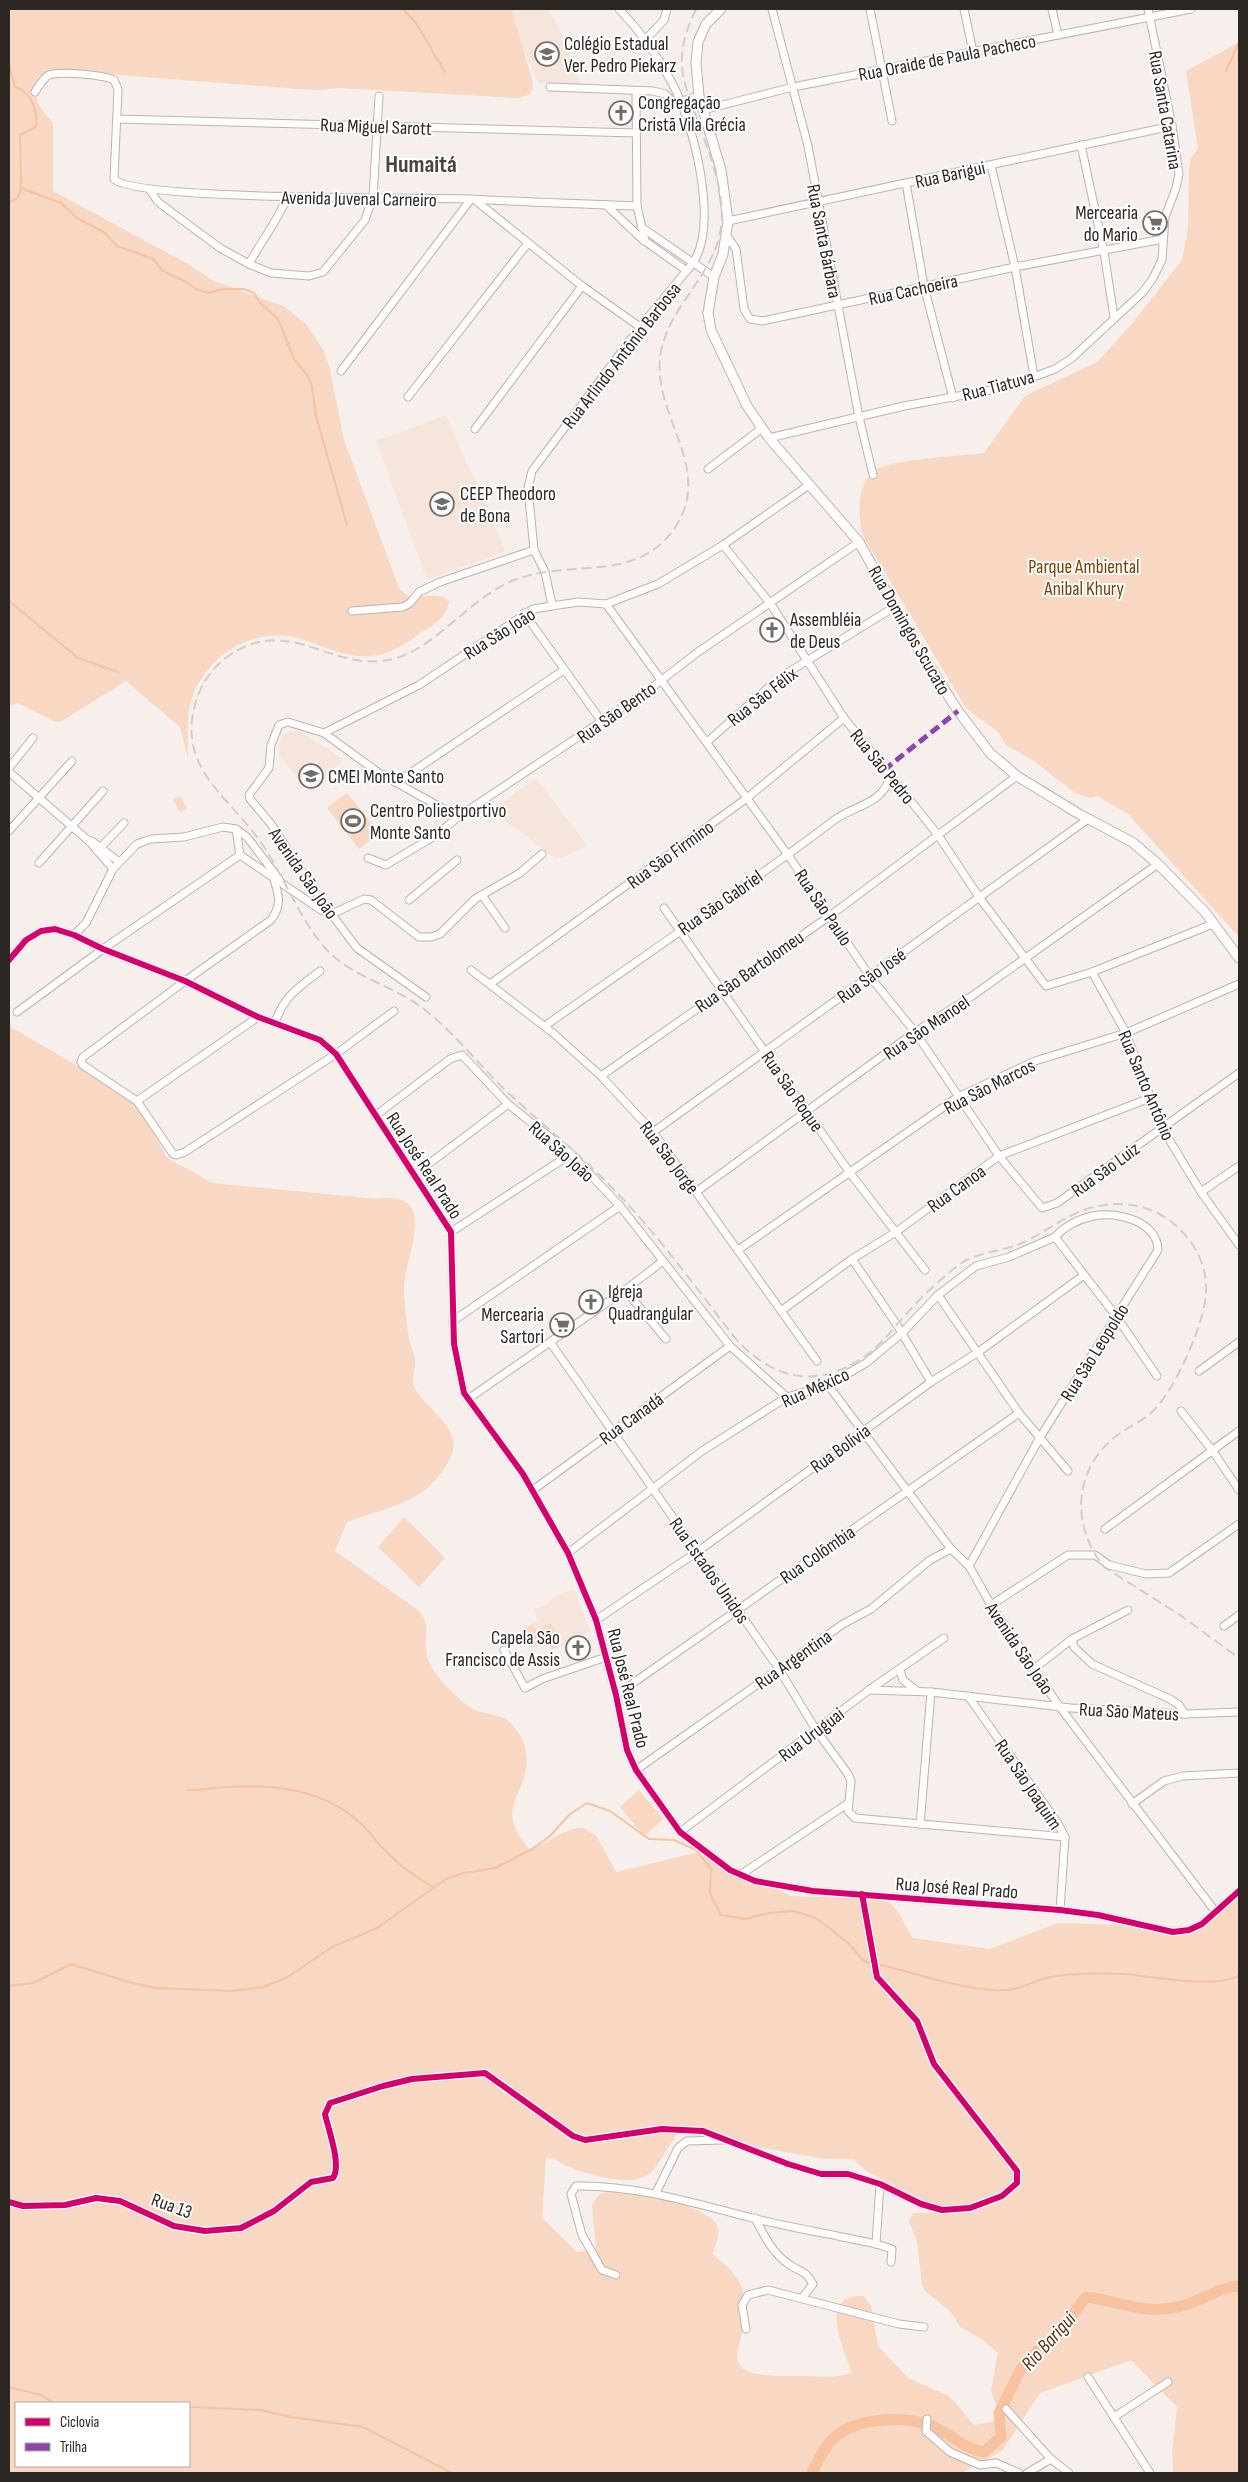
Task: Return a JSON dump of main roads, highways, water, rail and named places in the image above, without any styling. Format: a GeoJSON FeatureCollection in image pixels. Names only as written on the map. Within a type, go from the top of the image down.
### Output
{"type":"FeatureCollection","features":[{"type":"Feature","properties":{"kind":"main road","name":"Rua Domingos Scucato"},"geometry":{"type":"LineString","coordinates":[[721,9],[706,24],[698,42],[696,63],[699,96],[721,170],[728,221],[727,236],[723,254],[714,277],[708,312],[711,330],[747,406],[769,438],[859,542],[896,606],[913,640],[958,711],[990,753],[1017,776],[1088,819],[1132,842],[1158,864],[1213,924],[1239,958]]}},
{"type":"Feature","properties":{"kind":"waterway"},"geometry":{"type":"LineString","coordinates":[[403,9],[416,23],[445,72]]}},
{"type":"Feature","properties":{"kind":"waterway"},"geometry":{"type":"LineString","coordinates":[[1226,71],[1239,42]]}},
{"type":"Feature","properties":{"kind":"waterway"},"geometry":{"type":"LineString","coordinates":[[9,65],[15,87],[25,92],[32,101],[37,123],[34,128],[20,135],[21,188],[18,197],[9,202]]}},
{"type":"Feature","properties":{"kind":"waterway"},"geometry":{"type":"LineString","coordinates":[[21,188],[61,203],[77,218],[105,233],[117,246],[153,259],[163,271],[196,289],[208,293],[223,289],[244,289],[254,293],[261,304],[278,319],[294,359],[308,376],[312,387],[316,416],[347,525]]}},
{"type":"Feature","properties":{"kind":"waterway"},"geometry":{"type":"LineString","coordinates":[[9,601],[78,658],[118,672]]}},
{"type":"Feature","properties":{"kind":"waterway"},"geometry":{"type":"LineString","coordinates":[[188,1790],[244,1786],[279,1788],[297,1791],[330,1802],[364,1826],[396,1861],[417,1878],[433,1887]]}},
{"type":"Feature","properties":{"kind":"waterway"},"geometry":{"type":"LineString","coordinates":[[9,1986],[33,1983],[71,1964],[132,1983],[156,1988],[231,1991],[263,1987],[286,1978],[332,1947],[377,1928],[446,1879],[464,1873],[495,1868],[532,1849],[549,1837],[570,1814],[587,1803],[610,1811],[649,1839],[674,1840],[696,1850],[711,1869],[710,1893],[721,1915],[745,1919],[769,1913],[793,1911],[816,1918],[847,1942],[863,1960],[873,1965]]}},
{"type":"Feature","properties":{"kind":"waterway"},"geometry":{"type":"LineString","coordinates":[[881,1965],[952,1984],[996,1990],[1018,1988],[1050,1977],[1077,1974],[1123,1974],[1200,1982],[1229,1979],[1239,1975]]}},
{"type":"Feature","properties":{"kind":"waterway","name":"Rio Barigui"},"geometry":{"type":"LineString","coordinates":[[812,2473],[824,2450],[834,2438],[855,2426],[880,2420],[906,2420],[930,2425],[969,2448],[984,2452],[1001,2437],[999,2413],[1021,2369],[1030,2357],[1057,2335],[1086,2297],[1144,2309],[1168,2309],[1188,2304],[1224,2289],[1239,2286]]}},
{"type":"Feature","properties":{"kind":"waterway"},"geometry":{"type":"LineString","coordinates":[[9,2387],[41,2395],[52,2402]]}},
{"type":"Feature","properties":{"kind":"waterway"},"geometry":{"type":"LineString","coordinates":[[190,2407],[261,2410],[291,2417],[363,2427],[452,2473]]}},
{"type":"Feature","properties":{"kind":"railway"},"geometry":{"type":"LineString","coordinates":[[696,9],[684,44],[682,65],[687,89],[714,169],[720,193],[722,217],[719,237],[713,255],[672,322],[664,340],[660,359],[661,381],[665,402],[686,465],[688,486],[685,507],[674,529],[659,546],[642,556],[623,563],[603,567],[540,573],[520,578],[502,586],[486,596],[422,646],[405,655],[388,660],[366,661],[346,658],[289,642],[270,640],[249,645],[221,662],[203,684],[195,705],[192,728],[194,748],[201,766],[211,783],[264,847],[300,912],[325,948],[348,967],[413,1001],[445,1028],[501,1086],[573,1150],[634,1211],[669,1252],[735,1338],[750,1352],[780,1371],[796,1375],[813,1376],[847,1367],[878,1346],[927,1292],[963,1262],[978,1255],[1024,1242],[1070,1216],[1085,1210],[1116,1204],[1132,1205],[1161,1215],[1174,1224],[1191,1242],[1204,1269],[1206,1291],[1201,1319],[1188,1354],[1171,1388],[1162,1401],[1149,1415],[1115,1437],[1101,1451],[1091,1466],[1084,1482],[1081,1499],[1082,1517],[1093,1551],[1104,1567],[1180,1615],[1239,1658]]}},
{"type":"Feature","properties":{"kind":"place","name":"Colégio Estadual Ver. Pedro Piekarz"},"geometry":{"type":"Point","coordinates":[547,54]}},
{"type":"Feature","properties":{"kind":"place","name":"Congregação Cristã Vila Grécia"},"geometry":{"type":"Point","coordinates":[621,113]}},
{"type":"Feature","properties":{"kind":"place","name":"Mercearia do Mario"},"geometry":{"type":"Point","coordinates":[1155,223]}},
{"type":"Feature","properties":{"kind":"place","name":"CEEP Theodoro de Bona"},"geometry":{"type":"Point","coordinates":[442,504]}},
{"type":"Feature","properties":{"kind":"place","name":"Assembléia de Deus"},"geometry":{"type":"Point","coordinates":[772,630]}},
{"type":"Feature","properties":{"kind":"place","name":"CMEI Monte Santo"},"geometry":{"type":"Point","coordinates":[311,776]}},
{"type":"Feature","properties":{"kind":"place","name":"Centro Poliestportivo Monte Santo"},"geometry":{"type":"Point","coordinates":[353,821]}},
{"type":"Feature","properties":{"kind":"place","name":"Igreja Quadrangular"},"geometry":{"type":"Point","coordinates":[591,1302]}},
{"type":"Feature","properties":{"kind":"place","name":"Mercearia Sartori"},"geometry":{"type":"Point","coordinates":[562,1325]}},
{"type":"Feature","properties":{"kind":"place","name":"Capela São Francisco de Assis"},"geometry":{"type":"Point","coordinates":[578,1648]}},
{"type":"Feature","properties":{"kind":"district","name":"Humaitá"},"geometry":{"type":"Point","coordinates":[421,164]}},
{"type":"Feature","properties":{"kind":"park label","name":"Parque Ambiental Anibal Khury"},"geometry":{"type":"Point","coordinates":[1084,577]}}]}
